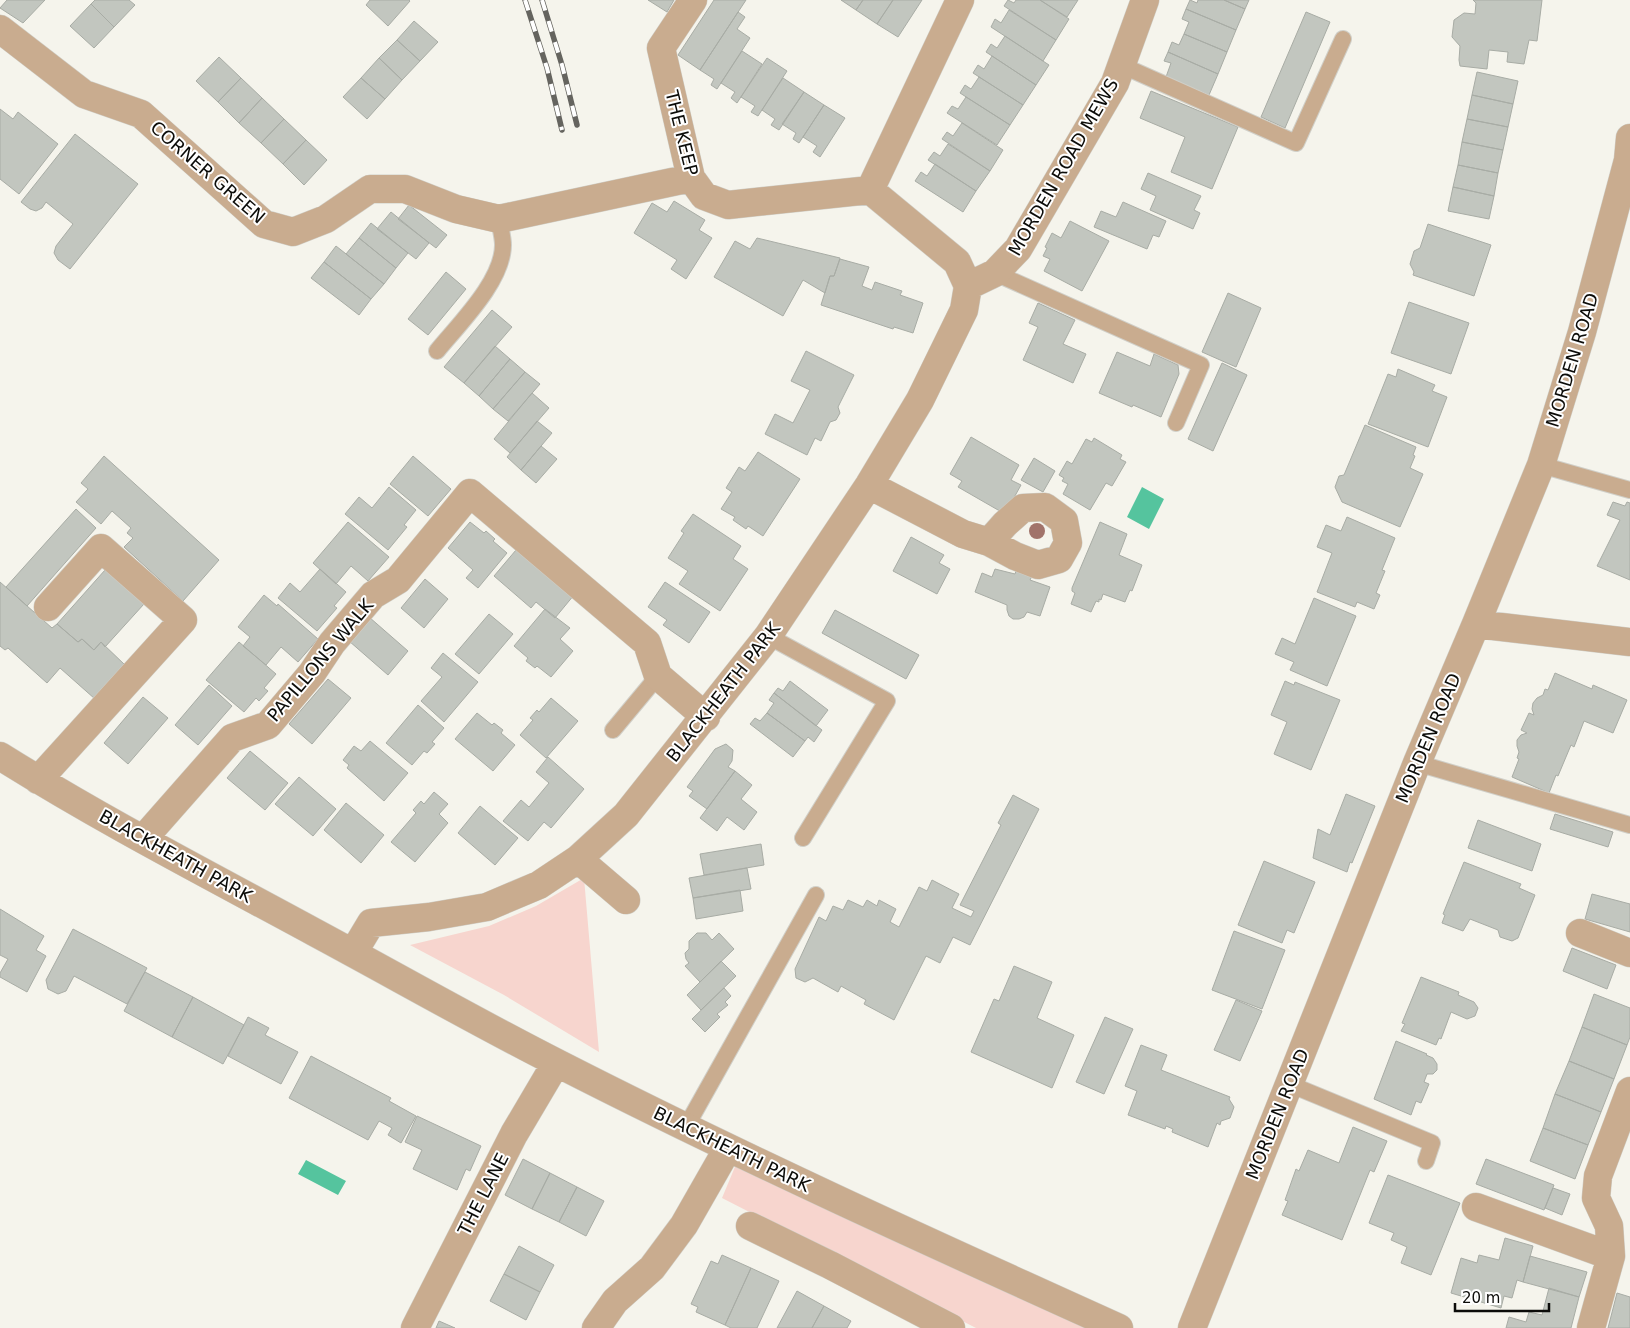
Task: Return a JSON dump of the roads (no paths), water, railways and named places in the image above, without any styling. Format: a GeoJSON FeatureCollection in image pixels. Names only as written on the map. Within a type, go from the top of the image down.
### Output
{"type":"FeatureCollection","features":[{"type":"Feature","properties":{"kind":"street","name":"THE KEEP"},"geometry":{"type":"LineString","coordinates":[[693,0],[661,48],[691,178],[704,196],[728,205],[870,190]]}},
{"type":"Feature","properties":{"kind":"street"},"geometry":{"type":"LineString","coordinates":[[960,0],[870,190],[957,262],[968,286]]}},
{"type":"Feature","properties":{"kind":"street","name":"MORDEN ROAD MEWS"},"geometry":{"type":"LineString","coordinates":[[968,286],[996,274],[1018,249],[1115,83],[1146,0]]}},
{"type":"Feature","properties":{"kind":"street","name":"CORNER GREEN"},"geometry":{"type":"LineString","coordinates":[[0,30],[84,94],[141,114],[264,224],[293,232],[326,219],[370,189],[405,189],[456,209],[499,219],[691,178]]}},
{"type":"Feature","properties":{"kind":"street","name":"MORDEN ROAD"},"geometry":{"type":"LineString","coordinates":[[1192,1328],[1417,762],[1476,624],[1540,465],[1582,332],[1628,160],[1630,138]]}},
{"type":"Feature","properties":{"kind":"street","name":"BLACKHEATH PARK"},"geometry":{"type":"LineString","coordinates":[[353,953],[371,922],[429,917],[486,907],[539,885],[578,859],[626,815],[768,636],[869,485],[920,400],[964,310],[968,286]]}},
{"type":"Feature","properties":{"kind":"street"},"geometry":{"type":"LineString","coordinates":[[869,485],[963,534],[990,542]]}},
{"type":"Feature","properties":{"kind":"street","name":"PAPILLONS WALK"},"geometry":{"type":"LineString","coordinates":[[143,839],[232,738],[268,725],[312,673],[332,643],[374,595],[398,580],[470,493],[647,643],[658,676]]}},
{"type":"Feature","properties":{"kind":"street"},"geometry":{"type":"LineString","coordinates":[[38,780],[182,620],[101,548],[48,608]]}},
{"type":"Feature","properties":{"kind":"street"},"geometry":{"type":"LineString","coordinates":[[1476,624],[1630,642]]}},
{"type":"Feature","properties":{"kind":"street"},"geometry":{"type":"LineString","coordinates":[[658,676],[706,716]]}},
{"type":"Feature","properties":{"kind":"street","name":"BLACKHEATH PARK"},"geometry":{"type":"LineString","coordinates":[[0,756],[38,780],[143,839],[556,1063],[728,1148],[933,1245],[1119,1328]]}},
{"type":"Feature","properties":{"kind":"street"},"geometry":{"type":"LineString","coordinates":[[578,859],[626,900]]}},
{"type":"Feature","properties":{"kind":"street"},"geometry":{"type":"LineString","coordinates":[[1580,933],[1630,953]]}},
{"type":"Feature","properties":{"kind":"street","name":"THE LANE"},"geometry":{"type":"LineString","coordinates":[[415,1328],[514,1134],[556,1063]]}},
{"type":"Feature","properties":{"kind":"street"},"geometry":{"type":"LineString","coordinates":[[1591,1328],[1610,1256],[1609,1226],[1596,1198],[1598,1176],[1630,1091]]}},
{"type":"Feature","properties":{"kind":"street"},"geometry":{"type":"LineString","coordinates":[[596,1328],[615,1301],[652,1268],[678,1232],[728,1148]]}},
{"type":"Feature","properties":{"kind":"street"},"geometry":{"type":"LineString","coordinates":[[1476,1207],[1610,1256]]}},
{"type":"Feature","properties":{"kind":"street"},"geometry":{"type":"LineString","coordinates":[[750,1226],[951,1328]]}},
{"type":"Feature","properties":{"kind":"lane"},"geometry":{"type":"LineString","coordinates":[[1121,65],[1296,143],[1342,39]]}},
{"type":"Feature","properties":{"kind":"lane"},"geometry":{"type":"LineString","coordinates":[[437,351],[479,300],[496,275],[503,246],[499,219]]}},
{"type":"Feature","properties":{"kind":"lane"},"geometry":{"type":"LineString","coordinates":[[996,274],[1202,365],[1176,423]]}},
{"type":"Feature","properties":{"kind":"lane"},"geometry":{"type":"LineString","coordinates":[[1540,465],[1630,490]]}},
{"type":"Feature","properties":{"kind":"lane"},"geometry":{"type":"LineString","coordinates":[[768,636],[887,701],[803,838]]}},
{"type":"Feature","properties":{"kind":"lane"},"geometry":{"type":"LineString","coordinates":[[613,730],[658,676]]}},
{"type":"Feature","properties":{"kind":"lane"},"geometry":{"type":"LineString","coordinates":[[1417,762],[1630,825]]}},
{"type":"Feature","properties":{"kind":"lane"},"geometry":{"type":"LineString","coordinates":[[686,1127],[816,895]]}},
{"type":"Feature","properties":{"kind":"lane"},"geometry":{"type":"LineString","coordinates":[[1289,1084],[1432,1144],[1426,1161]]}},
{"type":"Feature","properties":{"kind":"railway"},"geometry":{"type":"LineString","coordinates":[[525,0],[547,68],[562,130]]}},
{"type":"Feature","properties":{"kind":"railway"},"geometry":{"type":"LineString","coordinates":[[542,0],[562,65],[577,125]]}}]}
